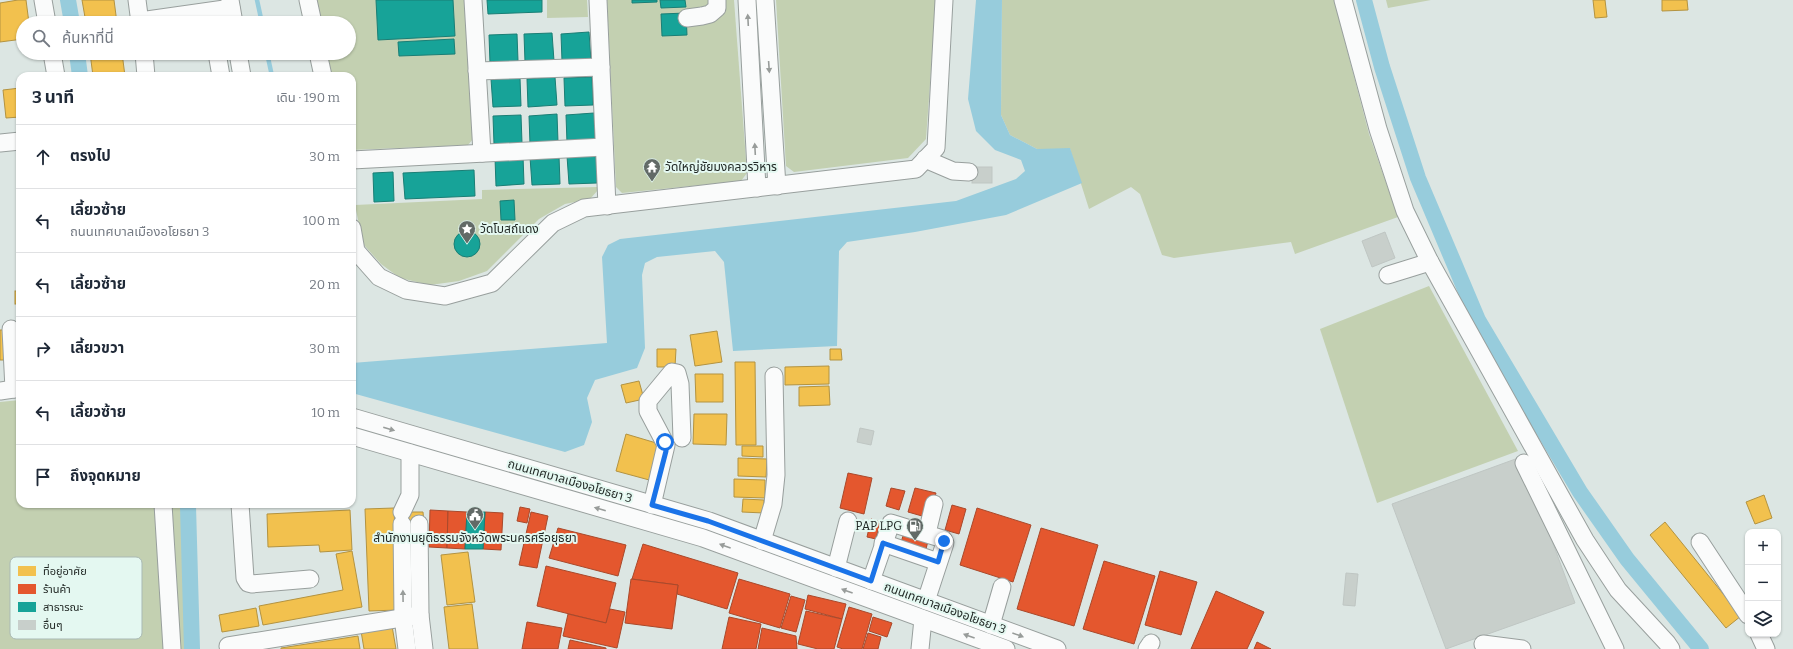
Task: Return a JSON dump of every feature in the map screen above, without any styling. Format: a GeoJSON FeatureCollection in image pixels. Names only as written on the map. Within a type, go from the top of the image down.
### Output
{"type":"FeatureCollection","features":[{"type":"Feature","properties":{"kind":"street"},"geometry":{"type":"LineString","coordinates":[[43,0],[46,16]]}},
{"type":"Feature","properties":{"kind":"street"},"geometry":{"type":"LineString","coordinates":[[137,0],[139,16]]}},
{"type":"Feature","properties":{"kind":"street"},"geometry":{"type":"LineString","coordinates":[[308,0],[311,16]]}},
{"type":"Feature","properties":{"kind":"street"},"geometry":{"type":"LineString","coordinates":[[473,0],[482,153]]}},
{"type":"Feature","properties":{"kind":"street"},"geometry":{"type":"LineString","coordinates":[[598,0],[606,206]]}},
{"type":"Feature","properties":{"kind":"street"},"geometry":{"type":"LineString","coordinates":[[687,18],[710,14],[717,8],[717,0]]}},
{"type":"Feature","properties":{"kind":"street"},"geometry":{"type":"LineString","coordinates":[[746,0],[757,188]]}},
{"type":"Feature","properties":{"kind":"street"},"geometry":{"type":"LineString","coordinates":[[765,0],[777,186]]}},
{"type":"Feature","properties":{"kind":"street"},"geometry":{"type":"LineString","coordinates":[[356,251],[379,277],[406,290],[445,296],[492,283],[553,223],[584,208],[916,169],[936,148],[944,0]]}},
{"type":"Feature","properties":{"kind":"street"},"geometry":{"type":"LineString","coordinates":[[1343,0],[1378,129],[1400,196],[1405,211],[1430,262],[1584,540],[1618,590],[1671,649]]}},
{"type":"Feature","properties":{"kind":"street"},"geometry":{"type":"LineString","coordinates":[[178,16],[210,11],[232,10]]}},
{"type":"Feature","properties":{"kind":"street"},"geometry":{"type":"LineString","coordinates":[[53,60],[55,72]]}},
{"type":"Feature","properties":{"kind":"street"},"geometry":{"type":"LineString","coordinates":[[145,60],[146,72]]}},
{"type":"Feature","properties":{"kind":"street"},"geometry":{"type":"LineString","coordinates":[[218,60],[220,72]]}},
{"type":"Feature","properties":{"kind":"street"},"geometry":{"type":"LineString","coordinates":[[239,60],[241,72]]}},
{"type":"Feature","properties":{"kind":"street"},"geometry":{"type":"LineString","coordinates":[[320,60],[322,72]]}},
{"type":"Feature","properties":{"kind":"street"},"geometry":{"type":"LineString","coordinates":[[477,72],[601,67]]}},
{"type":"Feature","properties":{"kind":"street"},"geometry":{"type":"LineString","coordinates":[[0,143],[16,141]]}},
{"type":"Feature","properties":{"kind":"street"},"geometry":{"type":"LineString","coordinates":[[356,160],[604,147]]}},
{"type":"Feature","properties":{"kind":"street"},"geometry":{"type":"LineString","coordinates":[[925,159],[953,171],[969,172]]}},
{"type":"Feature","properties":{"kind":"street"},"geometry":{"type":"LineString","coordinates":[[1388,275],[1430,262]]}},
{"type":"Feature","properties":{"kind":"street"},"geometry":{"type":"LineString","coordinates":[[11,329],[12,389]]}},
{"type":"Feature","properties":{"kind":"street"},"geometry":{"type":"LineString","coordinates":[[762,541],[773,504],[776,475],[774,376]]}},
{"type":"Feature","properties":{"kind":"street"},"geometry":{"type":"LineString","coordinates":[[652,505],[666,445],[648,411],[648,401],[657,389],[681,399],[682,438]]}},
{"type":"Feature","properties":{"kind":"street","name":"ถนนเทศบาลเมืองอโยธยา 3"},"geometry":{"type":"LineString","coordinates":[[356,418],[708,521],[1056,649]]}},
{"type":"Feature","properties":{"kind":"street","name":"ถนนเทศบาลเมืองอโยธยา 3"},"geometry":{"type":"LineString","coordinates":[[356,437],[703,538],[995,647]]}},
{"type":"Feature","properties":{"kind":"street"},"geometry":{"type":"LineString","coordinates":[[407,649],[403,617],[402,518],[410,495],[410,453]]}},
{"type":"Feature","properties":{"kind":"street"},"geometry":{"type":"LineString","coordinates":[[1524,463],[1614,649]]}},
{"type":"Feature","properties":{"kind":"street"},"geometry":{"type":"LineString","coordinates":[[410,495],[419,518],[420,615],[424,649]]}},
{"type":"Feature","properties":{"kind":"street"},"geometry":{"type":"LineString","coordinates":[[927,533],[934,504]]}},
{"type":"Feature","properties":{"kind":"street"},"geometry":{"type":"LineString","coordinates":[[163,508],[172,649]]}},
{"type":"Feature","properties":{"kind":"street"},"geometry":{"type":"LineString","coordinates":[[240,508],[245,578],[248,583],[252,584],[310,578]]}},
{"type":"Feature","properties":{"kind":"street"},"geometry":{"type":"LineString","coordinates":[[836,568],[848,521]]}},
{"type":"Feature","properties":{"kind":"street"},"geometry":{"type":"LineString","coordinates":[[871,581],[891,523],[943,539],[944,541],[938,562],[919,599],[907,613]]}},
{"type":"Feature","properties":{"kind":"street"},"geometry":{"type":"LineString","coordinates":[[1700,542],[1745,610]]}},
{"type":"Feature","properties":{"kind":"street"},"geometry":{"type":"LineString","coordinates":[[883,543],[938,562]]}},
{"type":"Feature","properties":{"kind":"street"},"geometry":{"type":"LineString","coordinates":[[403,574],[420,574]]}},
{"type":"Feature","properties":{"kind":"street"},"geometry":{"type":"LineString","coordinates":[[991,625],[1002,587]]}},
{"type":"Feature","properties":{"kind":"street"},"geometry":{"type":"LineString","coordinates":[[228,646],[420,615]]}},
{"type":"Feature","properties":{"kind":"street"},"geometry":{"type":"LineString","coordinates":[[920,649],[923,619]]}},
{"type":"Feature","properties":{"kind":"street"},"geometry":{"type":"LineString","coordinates":[[1760,637],[1766,649]]}},
{"type":"Feature","properties":{"kind":"street"},"geometry":{"type":"LineString","coordinates":[[1484,644],[1522,649]]}},
{"type":"Feature","properties":{"kind":"green space"},"geometry":{"type":"Polygon","coordinates":[[[316,0],[465,0],[473,139],[468,145],[356,150],[356,72],[330,72],[328,60],[356,60],[356,16],[319,16],[316,0]]]}},
{"type":"Feature","properties":{"kind":"green space"},"geometry":{"type":"Polygon","coordinates":[[[547,0],[587,0],[588,17],[547,18],[547,0]]]}},
{"type":"Feature","properties":{"kind":"green space"},"geometry":{"type":"Polygon","coordinates":[[[607,0],[734,0],[747,173],[741,181],[622,193],[616,187],[607,0]]]}},
{"type":"Feature","properties":{"kind":"green space"},"geometry":{"type":"Polygon","coordinates":[[[776,0],[936,0],[926,139],[908,158],[794,172],[786,166],[776,0]]]}},
{"type":"Feature","properties":{"kind":"green space"},"geometry":{"type":"Polygon","coordinates":[[[1002,0],[1334,0],[1369,134],[1398,217],[1295,254],[1291,242],[1174,258],[1162,255],[1140,194],[1131,187],[1089,209],[1070,149],[1037,149],[1010,135],[1001,115],[1002,0]]]}},
{"type":"Feature","properties":{"kind":"green space"},"geometry":{"type":"Polygon","coordinates":[[[1386,0],[1431,0],[1388,8],[1386,0]]]}},
{"type":"Feature","properties":{"kind":"green space"},"geometry":{"type":"Polygon","coordinates":[[[598,187],[598,190],[590,199],[565,204],[539,219],[487,271],[459,281],[430,285],[400,278],[381,264],[363,244],[356,205],[482,199],[482,190],[598,187]]]}},
{"type":"Feature","properties":{"kind":"green space"},"geometry":{"type":"Polygon","coordinates":[[[1429,286],[1518,451],[1377,503],[1320,329],[1429,286]]]}},
{"type":"Feature","properties":{"kind":"green space"},"geometry":{"type":"Polygon","coordinates":[[[16,400],[16,508],[183,508],[186,649],[0,649],[0,402],[16,400]]]}},
{"type":"Feature","properties":{"kind":"water"},"geometry":{"type":"Polygon","coordinates":[[[976,0],[1002,0],[1001,115],[1010,135],[1037,149],[1070,148],[1082,183],[1006,215],[915,232],[847,242],[839,251],[837,346],[733,351],[724,262],[715,251],[657,257],[645,263],[642,275],[645,348],[637,368],[595,380],[587,398],[592,422],[584,445],[565,452],[356,394],[356,363],[607,343],[602,257],[608,245],[620,239],[956,201],[1016,179],[1025,171],[1021,160],[995,150],[976,131],[968,99],[976,0]]]}},
{"type":"Feature","properties":{"kind":"building: ที่อยู่อาศัย"},"geometry":{"type":"Polygon","coordinates":[[[26,0],[28,16],[16,16],[16,40],[0,42],[0,3],[26,0]]]}},
{"type":"Feature","properties":{"kind":"building: ที่อยู่อาศัย"},"geometry":{"type":"Polygon","coordinates":[[[82,0],[114,0],[116,16],[85,16],[82,0]]]}},
{"type":"Feature","properties":{"kind":"building: ที่อยู่อาศัย"},"geometry":{"type":"Polygon","coordinates":[[[1593,0],[1605,0],[1607,17],[1595,18],[1593,0]]]}},
{"type":"Feature","properties":{"kind":"building: ที่อยู่อาศัย"},"geometry":{"type":"Polygon","coordinates":[[[1662,0],[1687,0],[1688,10],[1662,11],[1662,0]]]}},
{"type":"Feature","properties":{"kind":"building: ที่อยู่อาศัย"},"geometry":{"type":"Polygon","coordinates":[[[91,60],[123,60],[124,72],[92,72],[91,60]]]}},
{"type":"Feature","properties":{"kind":"building: ที่อยู่อาศัย"},"geometry":{"type":"Polygon","coordinates":[[[16,88],[16,117],[6,118],[3,90],[16,88]]]}},
{"type":"Feature","properties":{"kind":"building: ที่อยู่อาศัย"},"geometry":{"type":"Polygon","coordinates":[[[15,291],[16,291],[16,304],[15,291]]]}},
{"type":"Feature","properties":{"kind":"building: ที่อยู่อาศัย"},"geometry":{"type":"Polygon","coordinates":[[[0,330],[10,330],[11,360],[0,360],[0,330]]]}},
{"type":"Feature","properties":{"kind":"building: ที่อยู่อาศัย"},"geometry":{"type":"Polygon","coordinates":[[[717,331],[722,362],[695,366],[690,335],[717,331]]]}},
{"type":"Feature","properties":{"kind":"building: ที่อยู่อาศัย"},"geometry":{"type":"Polygon","coordinates":[[[657,349],[676,349],[675,367],[657,367],[657,349]]]}},
{"type":"Feature","properties":{"kind":"building: ที่อยู่อาศัย"},"geometry":{"type":"Polygon","coordinates":[[[830,349],[841,349],[842,360],[830,360],[830,349]]]}},
{"type":"Feature","properties":{"kind":"building: ที่อยู่อาศัย"},"geometry":{"type":"Polygon","coordinates":[[[735,362],[755,362],[756,445],[736,445],[735,362]]]}},
{"type":"Feature","properties":{"kind":"building: ที่อยู่อาศัย"},"geometry":{"type":"Polygon","coordinates":[[[829,366],[829,384],[785,385],[785,367],[829,366]]]}},
{"type":"Feature","properties":{"kind":"building: ที่อยู่อาศัย"},"geometry":{"type":"Polygon","coordinates":[[[695,374],[723,374],[723,402],[696,402],[695,374]]]}},
{"type":"Feature","properties":{"kind":"building: ที่อยู่อาศัย"},"geometry":{"type":"Polygon","coordinates":[[[639,381],[644,399],[626,403],[621,385],[639,381]]]}},
{"type":"Feature","properties":{"kind":"building: ที่อยู่อาศัย"},"geometry":{"type":"Polygon","coordinates":[[[829,386],[830,405],[799,406],[799,387],[829,386]]]}},
{"type":"Feature","properties":{"kind":"building: ที่อยู่อาศัย"},"geometry":{"type":"Polygon","coordinates":[[[694,414],[727,414],[726,445],[693,444],[694,414]]]}},
{"type":"Feature","properties":{"kind":"building: ที่อยู่อาศัย"},"geometry":{"type":"Polygon","coordinates":[[[626,434],[663,445],[653,481],[616,471],[626,434]]]}},
{"type":"Feature","properties":{"kind":"building: ที่อยู่อาศัย"},"geometry":{"type":"Polygon","coordinates":[[[742,446],[763,446],[763,457],[742,456],[742,446]]]}},
{"type":"Feature","properties":{"kind":"building: ที่อยู่อาศัย"},"geometry":{"type":"Polygon","coordinates":[[[738,458],[767,459],[766,477],[738,476],[738,458]]]}},
{"type":"Feature","properties":{"kind":"building: ที่อยู่อาศัย"},"geometry":{"type":"Polygon","coordinates":[[[734,479],[765,480],[765,498],[734,497],[734,479]]]}},
{"type":"Feature","properties":{"kind":"building: ที่อยู่อาศัย"},"geometry":{"type":"Polygon","coordinates":[[[1764,495],[1772,518],[1755,524],[1746,502],[1764,495]]]}},
{"type":"Feature","properties":{"kind":"building: ที่อยู่อาศัย"},"geometry":{"type":"Polygon","coordinates":[[[743,499],[764,500],[764,513],[742,512],[743,499]]]}},
{"type":"Feature","properties":{"kind":"building: ที่อยู่อาศัย"},"geometry":{"type":"Polygon","coordinates":[[[394,508],[398,610],[369,611],[365,509],[394,508]]]}},
{"type":"Feature","properties":{"kind":"building: ที่อยู่อาศัย"},"geometry":{"type":"Polygon","coordinates":[[[350,510],[352,550],[320,552],[319,545],[268,547],[267,514],[350,510]]]}},
{"type":"Feature","properties":{"kind":"building: ที่อยู่อาศัย"},"geometry":{"type":"Polygon","coordinates":[[[402,512],[423,512],[424,524],[399,524],[402,512]]]}},
{"type":"Feature","properties":{"kind":"building: ที่อยู่อาศัย"},"geometry":{"type":"Polygon","coordinates":[[[1665,522],[1741,616],[1726,628],[1650,535],[1665,522]]]}},
{"type":"Feature","properties":{"kind":"building: ที่อยู่อาศัย"},"geometry":{"type":"Polygon","coordinates":[[[352,551],[362,607],[263,625],[259,606],[343,590],[336,554],[352,551]]]}},
{"type":"Feature","properties":{"kind":"building: ที่อยู่อาศัย"},"geometry":{"type":"Polygon","coordinates":[[[468,552],[475,602],[447,605],[441,555],[468,552]]]}},
{"type":"Feature","properties":{"kind":"building: ที่อยู่อาศัย"},"geometry":{"type":"Polygon","coordinates":[[[472,604],[478,649],[449,649],[444,607],[472,604]]]}},
{"type":"Feature","properties":{"kind":"building: ที่อยู่อาศัย"},"geometry":{"type":"Polygon","coordinates":[[[256,608],[259,626],[222,632],[219,615],[256,608]]]}},
{"type":"Feature","properties":{"kind":"building: ที่อยู่อาศัย"},"geometry":{"type":"Polygon","coordinates":[[[392,626],[396,649],[364,649],[361,631],[392,626]]]}},
{"type":"Feature","properties":{"kind":"building: ที่อยู่อาศัย"},"geometry":{"type":"Polygon","coordinates":[[[358,636],[360,649],[281,649],[281,648],[358,636]]]}},
{"type":"Feature","properties":{"kind":"building: ร้านค้า"},"geometry":{"type":"Polygon","coordinates":[[[848,473],[872,478],[864,514],[840,508],[848,473]]]}},
{"type":"Feature","properties":{"kind":"building: ร้านค้า"},"geometry":{"type":"Polygon","coordinates":[[[891,488],[905,491],[899,510],[886,506],[891,488]]]}},
{"type":"Feature","properties":{"kind":"building: ร้านค้า"},"geometry":{"type":"Polygon","coordinates":[[[915,488],[936,493],[929,518],[908,512],[915,488]]]}},
{"type":"Feature","properties":{"kind":"building: ร้านค้า"},"geometry":{"type":"Polygon","coordinates":[[[952,505],[966,509],[959,534],[945,530],[952,505]]]}},
{"type":"Feature","properties":{"kind":"building: ร้านค้า"},"geometry":{"type":"Polygon","coordinates":[[[520,507],[530,509],[527,523],[517,521],[520,507]]]}},
{"type":"Feature","properties":{"kind":"building: ร้านค้า"},"geometry":{"type":"Polygon","coordinates":[[[977,508],[1031,525],[1013,582],[960,565],[977,508]]]}},
{"type":"Feature","properties":{"kind":"building: ร้านค้า"},"geometry":{"type":"Polygon","coordinates":[[[430,510],[448,511],[447,548],[429,547],[430,510]]]}},
{"type":"Feature","properties":{"kind":"building: ร้านค้า"},"geometry":{"type":"Polygon","coordinates":[[[448,511],[467,512],[465,549],[447,548],[448,511]]]}},
{"type":"Feature","properties":{"kind":"building: ร้านค้า"},"geometry":{"type":"Polygon","coordinates":[[[485,512],[503,513],[501,550],[483,549],[485,512]]]}},
{"type":"Feature","properties":{"kind":"building: ร้านค้า"},"geometry":{"type":"Polygon","coordinates":[[[531,512],[548,516],[537,568],[519,565],[531,512]]]}},
{"type":"Feature","properties":{"kind":"building: ร้านค้า"},"geometry":{"type":"Polygon","coordinates":[[[871,519],[880,522],[876,539],[867,537],[871,519]]]}},
{"type":"Feature","properties":{"kind":"building: ร้านค้า"},"geometry":{"type":"Polygon","coordinates":[[[558,528],[626,545],[618,576],[549,558],[558,528]]]}},
{"type":"Feature","properties":{"kind":"building: ร้านค้า"},"geometry":{"type":"Polygon","coordinates":[[[1041,528],[1098,545],[1074,626],[1017,609],[1041,528]]]}},
{"type":"Feature","properties":{"kind":"building: ร้านค้า","name":"PAP LPG"},"geometry":{"type":"Polygon","coordinates":[[[904,533],[928,541],[926,549],[901,542],[904,533]]]}},
{"type":"Feature","properties":{"kind":"building: ร้านค้า"},"geometry":{"type":"Polygon","coordinates":[[[643,544],[738,573],[727,609],[677,594],[678,585],[632,579],[643,544]]]}},
{"type":"Feature","properties":{"kind":"building: ร้านค้า"},"geometry":{"type":"Polygon","coordinates":[[[1104,561],[1155,576],[1134,644],[1083,629],[1104,561]]]}},
{"type":"Feature","properties":{"kind":"building: ร้านค้า"},"geometry":{"type":"Polygon","coordinates":[[[546,566],[616,583],[606,623],[537,606],[546,566]]]}},
{"type":"Feature","properties":{"kind":"building: ร้านค้า"},"geometry":{"type":"Polygon","coordinates":[[[1160,571],[1197,582],[1181,635],[1145,625],[1160,571]]]}},
{"type":"Feature","properties":{"kind":"building: ร้านค้า"},"geometry":{"type":"Polygon","coordinates":[[[631,579],[678,585],[672,629],[625,623],[631,579]]]}},
{"type":"Feature","properties":{"kind":"building: ร้านค้า"},"geometry":{"type":"Polygon","coordinates":[[[739,579],[790,594],[780,628],[729,613],[739,579]]]}},
{"type":"Feature","properties":{"kind":"building: ร้านค้า"},"geometry":{"type":"Polygon","coordinates":[[[1216,591],[1264,612],[1247,649],[1191,649],[1216,591]]]}},
{"type":"Feature","properties":{"kind":"building: ร้านค้า"},"geometry":{"type":"Polygon","coordinates":[[[808,595],[846,604],[842,619],[805,609],[808,595]]]}},
{"type":"Feature","properties":{"kind":"building: ร้านค้า"},"geometry":{"type":"Polygon","coordinates":[[[791,596],[805,600],[796,632],[781,628],[791,596]]]}},
{"type":"Feature","properties":{"kind":"building: ร้านค้า"},"geometry":{"type":"Polygon","coordinates":[[[849,607],[872,614],[862,649],[843,649],[837,647],[849,607]]]}},
{"type":"Feature","properties":{"kind":"building: ร้านค้า"},"geometry":{"type":"Polygon","coordinates":[[[610,609],[625,612],[617,648],[563,636],[568,614],[606,623],[610,609]]]}},
{"type":"Feature","properties":{"kind":"building: ร้านค้า"},"geometry":{"type":"Polygon","coordinates":[[[806,611],[842,619],[834,649],[818,649],[798,644],[806,611]]]}},
{"type":"Feature","properties":{"kind":"building: ร้านค้า"},"geometry":{"type":"Polygon","coordinates":[[[729,617],[761,624],[756,649],[722,649],[729,617]]]}},
{"type":"Feature","properties":{"kind":"building: ร้านค้า"},"geometry":{"type":"Polygon","coordinates":[[[873,617],[892,623],[887,637],[869,631],[873,617]]]}},
{"type":"Feature","properties":{"kind":"building: ร้านค้า"},"geometry":{"type":"Polygon","coordinates":[[[527,622],[562,628],[558,649],[522,649],[527,622]]]}},
{"type":"Feature","properties":{"kind":"building: ร้านค้า"},"geometry":{"type":"Polygon","coordinates":[[[762,628],[796,636],[797,649],[758,649],[762,628]]]}},
{"type":"Feature","properties":{"kind":"building: ร้านค้า"},"geometry":{"type":"Polygon","coordinates":[[[868,633],[881,637],[878,649],[863,649],[868,633]]]}},
{"type":"Feature","properties":{"kind":"building: ร้านค้า"},"geometry":{"type":"Polygon","coordinates":[[[570,640],[606,648],[606,649],[568,649],[570,640]]]}},
{"type":"Feature","properties":{"kind":"building: ร้านค้า"},"geometry":{"type":"Polygon","coordinates":[[[1257,642],[1271,649],[1254,649],[1257,642]]]}},
{"type":"Feature","properties":{"kind":"building: สาธารณะ"},"geometry":{"type":"Polygon","coordinates":[[[376,0],[453,0],[455,36],[378,40],[376,0]]]}},
{"type":"Feature","properties":{"kind":"building: สาธารณะ"},"geometry":{"type":"Polygon","coordinates":[[[487,0],[542,0],[542,12],[488,14],[487,0]]]}},
{"type":"Feature","properties":{"kind":"building: สาธารณะ"},"geometry":{"type":"Polygon","coordinates":[[[632,0],[657,0],[657,2],[632,3],[632,0]]]}},
{"type":"Feature","properties":{"kind":"building: สาธารณะ"},"geometry":{"type":"Polygon","coordinates":[[[660,0],[685,0],[686,7],[661,8],[660,0]]]}},
{"type":"Feature","properties":{"kind":"building: สาธารณะ"},"geometry":{"type":"Polygon","coordinates":[[[686,13],[687,35],[662,36],[661,14],[686,13]]]}},
{"type":"Feature","properties":{"kind":"building: สาธารณะ"},"geometry":{"type":"Polygon","coordinates":[[[589,32],[591,60],[562,61],[561,34],[589,32]]]}},
{"type":"Feature","properties":{"kind":"building: สาธารณะ"},"geometry":{"type":"Polygon","coordinates":[[[552,33],[554,61],[525,62],[524,34],[552,33]]]}},
{"type":"Feature","properties":{"kind":"building: สาธารณะ"},"geometry":{"type":"Polygon","coordinates":[[[517,34],[518,61],[490,63],[489,35],[517,34]]]}},
{"type":"Feature","properties":{"kind":"building: สาธารณะ"},"geometry":{"type":"Polygon","coordinates":[[[454,39],[455,54],[399,56],[398,42],[454,39]]]}},
{"type":"Feature","properties":{"kind":"building: สาธารณะ"},"geometry":{"type":"Polygon","coordinates":[[[555,77],[557,105],[528,107],[527,79],[555,77]]]}},
{"type":"Feature","properties":{"kind":"building: สาธารณะ"},"geometry":{"type":"Polygon","coordinates":[[[592,77],[593,105],[565,106],[564,78],[592,77]]]}},
{"type":"Feature","properties":{"kind":"building: สาธารณะ"},"geometry":{"type":"Polygon","coordinates":[[[520,78],[521,106],[493,107],[491,79],[520,78]]]}},
{"type":"Feature","properties":{"kind":"building: สาธารณะ"},"geometry":{"type":"Polygon","coordinates":[[[594,113],[595,142],[567,143],[566,115],[594,113]]]}},
{"type":"Feature","properties":{"kind":"building: สาธารณะ"},"geometry":{"type":"Polygon","coordinates":[[[557,114],[558,142],[530,144],[529,116],[557,114]]]}},
{"type":"Feature","properties":{"kind":"building: สาธารณะ"},"geometry":{"type":"Polygon","coordinates":[[[521,115],[522,143],[494,144],[493,116],[521,115]]]}},
{"type":"Feature","properties":{"kind":"building: สาธารณะ"},"geometry":{"type":"Polygon","coordinates":[[[596,155],[597,183],[569,184],[567,156],[596,155]]]}},
{"type":"Feature","properties":{"kind":"building: สาธารณะ"},"geometry":{"type":"Polygon","coordinates":[[[523,156],[524,184],[496,186],[495,158],[523,156]]]}},
{"type":"Feature","properties":{"kind":"building: สาธารณะ"},"geometry":{"type":"Polygon","coordinates":[[[559,156],[560,184],[532,185],[530,157],[559,156]]]}},
{"type":"Feature","properties":{"kind":"building: สาธารณะ"},"geometry":{"type":"Polygon","coordinates":[[[474,170],[475,196],[405,199],[403,173],[474,170]]]}},
{"type":"Feature","properties":{"kind":"building: สาธารณะ"},"geometry":{"type":"Polygon","coordinates":[[[393,172],[394,201],[374,202],[373,173],[393,172]]]}},
{"type":"Feature","properties":{"kind":"building: สาธารณะ"},"geometry":{"type":"Polygon","coordinates":[[[514,200],[515,220],[501,220],[500,201],[514,200]]]}},
{"type":"Feature","properties":{"kind":"building: สาธารณะ"},"geometry":{"type":"Polygon","coordinates":[[[467,231],[476,235],[480,244],[476,253],[467,257],[458,253],[454,244],[458,235],[467,231]]]}},
{"type":"Feature","properties":{"kind":"building: สาธารณะ","name":"สำนักงานยุติธรรมจังหวัดพระนครศรีอยุธยา"},"geometry":{"type":"Polygon","coordinates":[[[467,512],[485,512],[483,549],[465,549],[467,512]]]}},
{"type":"Feature","properties":{"kind":"building: อื่นๆ"},"geometry":{"type":"Polygon","coordinates":[[[972,167],[992,167],[992,183],[972,183],[972,167]]]}},
{"type":"Feature","properties":{"kind":"building: อื่นๆ"},"geometry":{"type":"Polygon","coordinates":[[[1385,232],[1395,258],[1372,267],[1362,241],[1385,232]]]}},
{"type":"Feature","properties":{"kind":"building: อื่นๆ"},"geometry":{"type":"Polygon","coordinates":[[[860,428],[874,431],[871,445],[857,442],[860,428]]]}},
{"type":"Feature","properties":{"kind":"building: อื่นๆ"},"geometry":{"type":"Polygon","coordinates":[[[1521,457],[1575,603],[1446,649],[1392,504],[1521,457]]]}},
{"type":"Feature","properties":{"kind":"building: อื่นๆ"},"geometry":{"type":"Polygon","coordinates":[[[1346,573],[1358,574],[1355,606],[1343,605],[1346,573]]]}},
{"type":"Feature","properties":{"kind":"waterway"},"geometry":{"type":"LineString","coordinates":[[68,0],[71,16]]}},
{"type":"Feature","properties":{"kind":"waterway"},"geometry":{"type":"LineString","coordinates":[[257,0],[260,16]]}},
{"type":"Feature","properties":{"kind":"waterway"},"geometry":{"type":"LineString","coordinates":[[1364,0],[1382,67],[1418,178],[1478,320],[1580,492],[1627,559],[1701,649]]}},
{"type":"Feature","properties":{"kind":"waterway"},"geometry":{"type":"LineString","coordinates":[[78,60],[79,72]]}},
{"type":"Feature","properties":{"kind":"waterway"},"geometry":{"type":"LineString","coordinates":[[269,60],[271,72]]}},
{"type":"Feature","properties":{"kind":"waterway"},"geometry":{"type":"LineString","coordinates":[[188,508],[192,649]]}},
{"type":"Feature","properties":{"kind":"place","name":"วัดใหญ่ชัยมงคลวรวิหาร"},"geometry":{"type":"Point","coordinates":[652,182]}},
{"type":"Feature","properties":{"kind":"place","name":"วัดโบสถ์แดง"},"geometry":{"type":"Point","coordinates":[467,244]}},
{"type":"Feature","properties":{"kind":"place","name":"สำนักงานยุติธรรมจังหวัดพระนครศรีอยุธยา"},"geometry":{"type":"Point","coordinates":[475,530]}},
{"type":"Feature","properties":{"kind":"place","name":"PAP LPG"},"geometry":{"type":"Point","coordinates":[915,541]}},
{"type":"Feature","properties":{"kind":"route"},"geometry":{"type":"LineString","coordinates":[[665,442],[666,451],[652,505],[708,521],[871,581],[883,543],[938,562],[944,541]]}}]}
